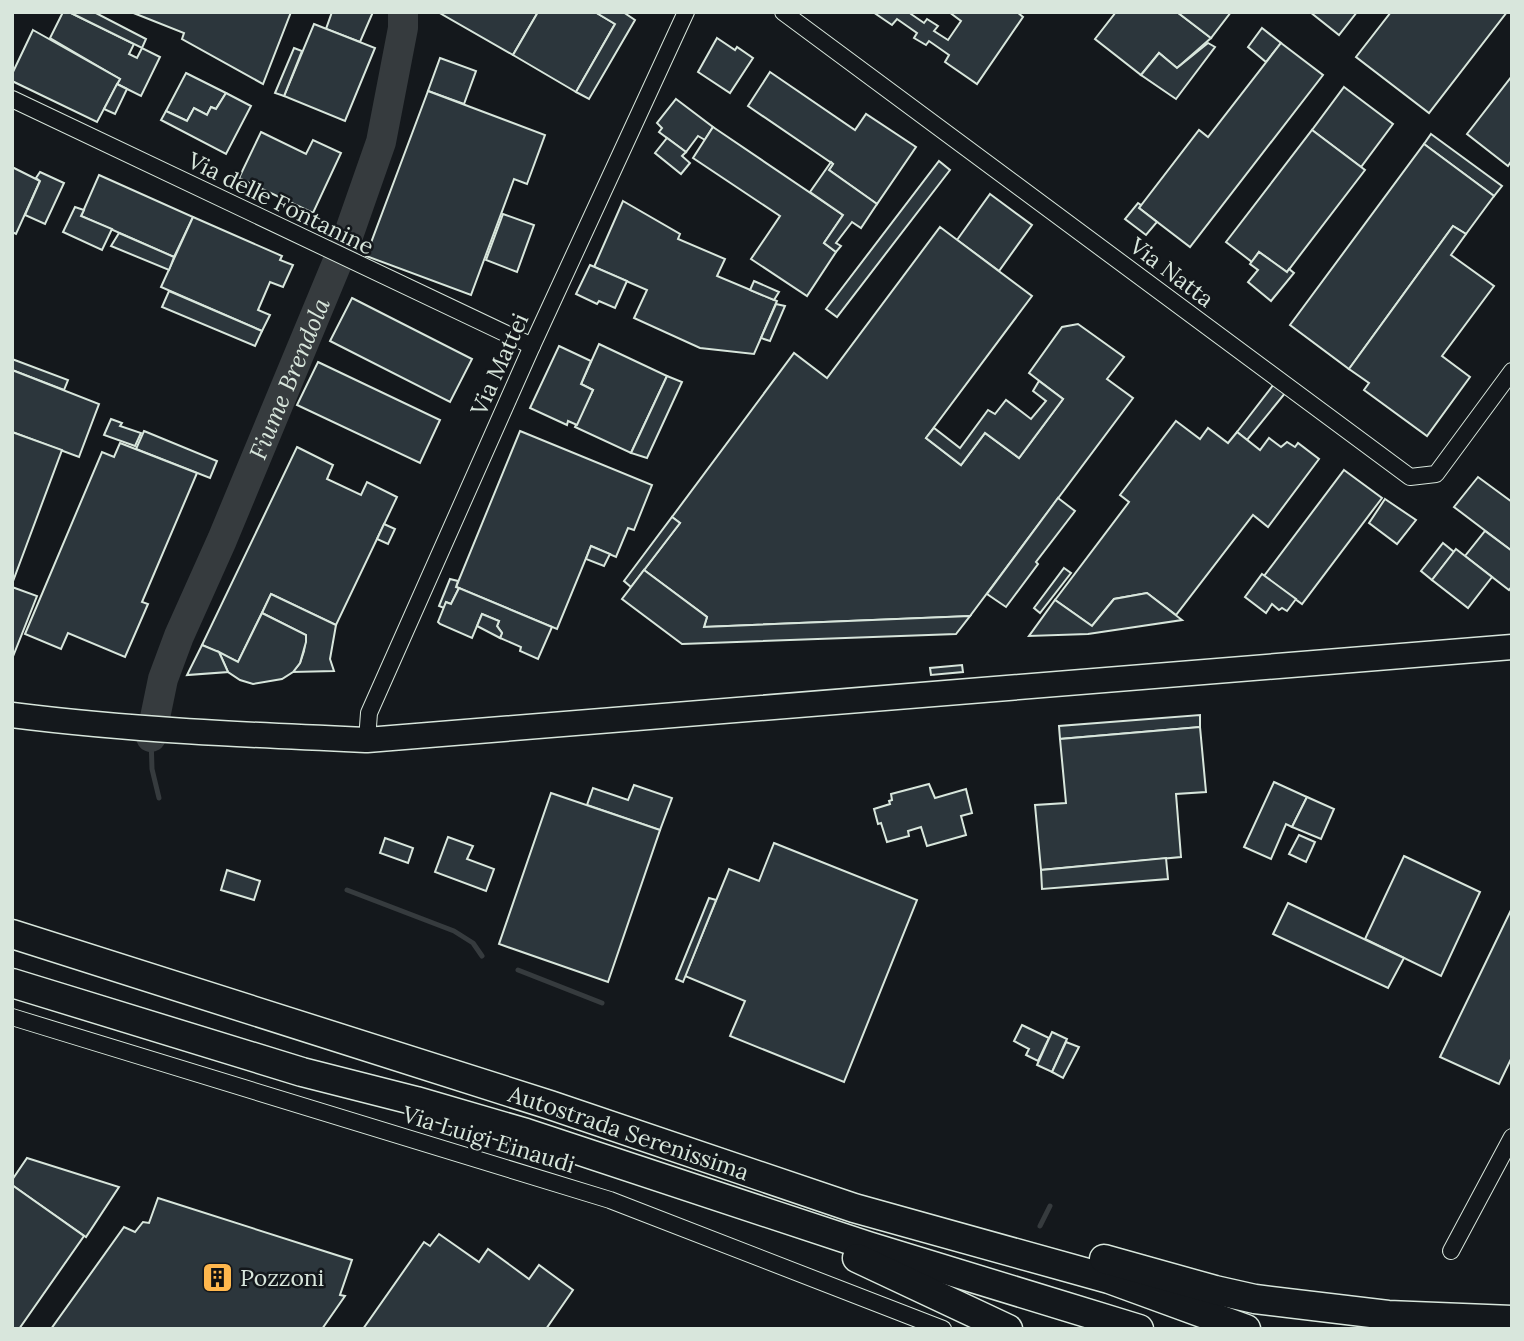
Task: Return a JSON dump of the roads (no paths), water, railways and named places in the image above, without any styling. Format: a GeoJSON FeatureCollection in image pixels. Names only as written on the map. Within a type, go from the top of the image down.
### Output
{"type":"FeatureCollection","features":[{"type":"Feature","properties":{"kind":"highway","name":"Autostrada Serenissima"},"geometry":{"type":"LineString","coordinates":[[12,934],[550,1105],[854,1208],[1110,1279],[1246,1329]]}},
{"type":"Feature","properties":{"kind":"highway","name":"Autostrada Serenissima"},"geometry":{"type":"LineString","coordinates":[[12,982],[302,1072],[526,1133],[961,1275],[1139,1329]]}},
{"type":"Feature","properties":{"kind":"highway"},"geometry":{"type":"LineString","coordinates":[[808,1192],[917,1206],[1214,1290],[1255,1299],[1388,1315],[1512,1320]]}},
{"type":"Feature","properties":{"kind":"highway"},"geometry":{"type":"LineString","coordinates":[[777,1216],[1008,1329]]}},
{"type":"Feature","properties":{"kind":"main road"},"geometry":{"type":"LineString","coordinates":[[12,715],[122,726],[367,740],[1512,647]]}},
{"type":"Feature","properties":{"kind":"street","name":"Via Mattei"},"geometry":{"type":"LineString","coordinates":[[367,740],[369,713],[532,346],[686,12]]}},
{"type":"Feature","properties":{"kind":"street","name":"Via Natta"},"geometry":{"type":"LineString","coordinates":[[783,12],[1410,477],[1436,474],[1512,372]]}},
{"type":"Feature","properties":{"kind":"street","name":"Via delle Fontanine"},"geometry":{"type":"LineString","coordinates":[[12,99],[532,346]]}},
{"type":"Feature","properties":{"kind":"street","name":"Via Luigi Einaudi"},"geometry":{"type":"LineString","coordinates":[[12,1017],[610,1200],[943,1329]]}},
{"type":"Feature","properties":{"kind":"street"},"geometry":{"type":"LineString","coordinates":[[1451,1251],[1512,1137]]}},
{"type":"Feature","properties":{"kind":"waterway","name":"Fiume Brendola"},"geometry":{"type":"LineString","coordinates":[[151,737],[163,679],[179,636],[222,540],[347,239],[381,142],[403,28],[403,12]]}},
{"type":"Feature","properties":{"kind":"waterway"},"geometry":{"type":"LineString","coordinates":[[151,737],[152,769],[159,798]]}},
{"type":"Feature","properties":{"kind":"waterway"},"geometry":{"type":"LineString","coordinates":[[347,890],[454,931],[473,943],[482,956]]}},
{"type":"Feature","properties":{"kind":"waterway"},"geometry":{"type":"LineString","coordinates":[[518,970],[602,1003]]}},
{"type":"Feature","properties":{"kind":"waterway"},"geometry":{"type":"LineString","coordinates":[[1040,1226],[1050,1206]]}},
{"type":"Feature","properties":{"kind":"place","name":"Pozzoni"},"geometry":{"type":"Point","coordinates":[217,1277]}}]}
